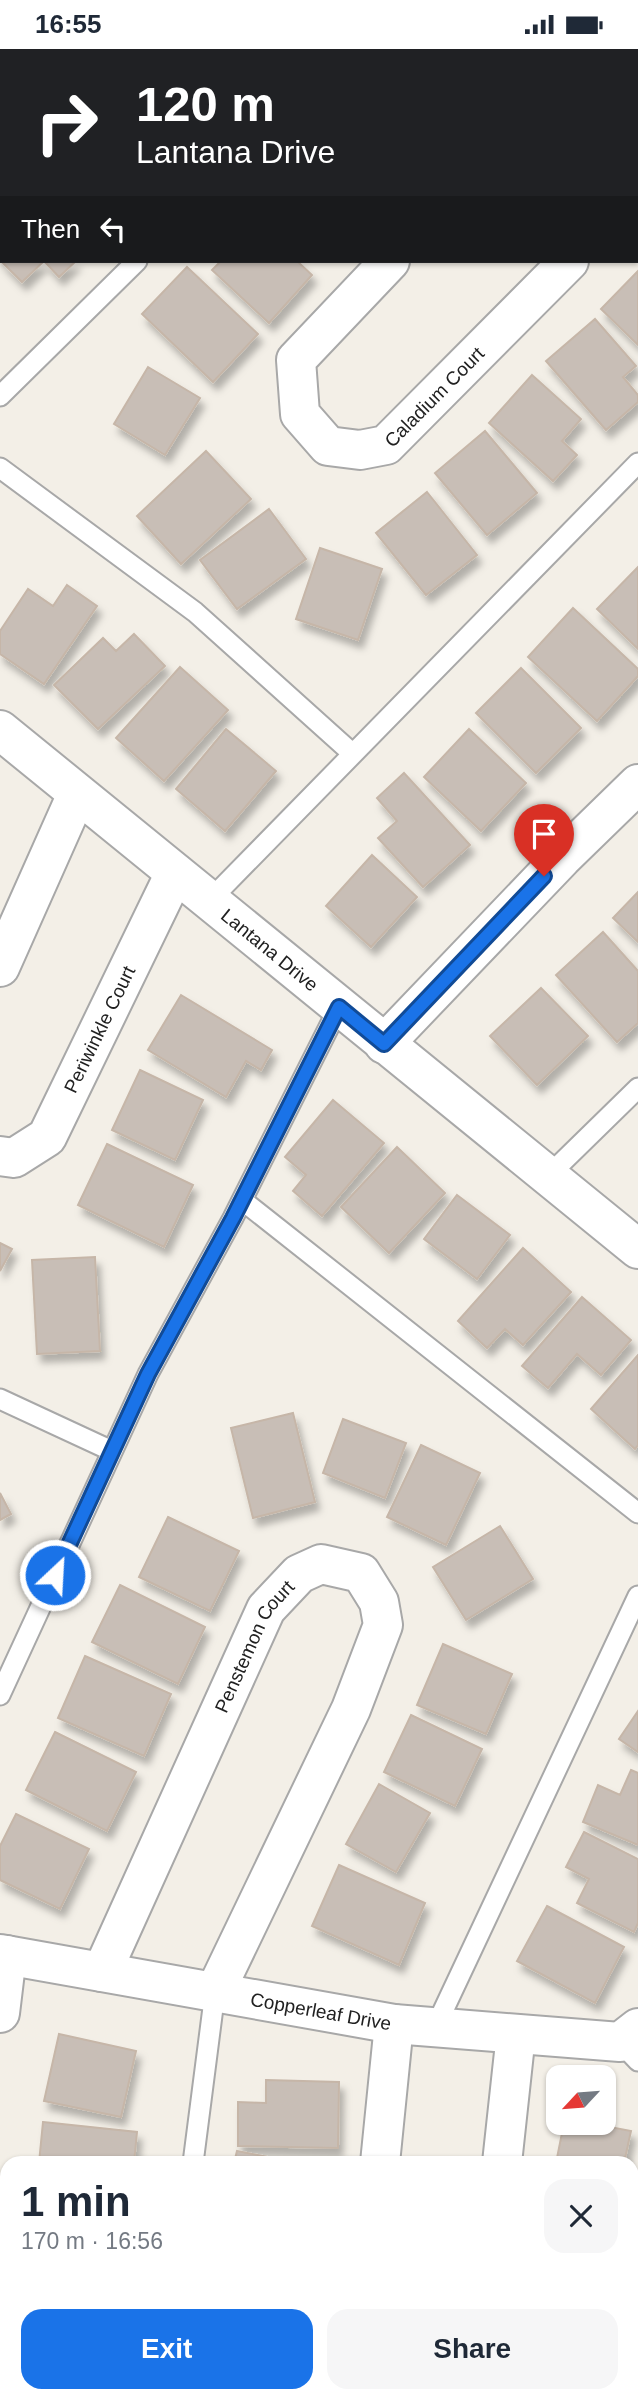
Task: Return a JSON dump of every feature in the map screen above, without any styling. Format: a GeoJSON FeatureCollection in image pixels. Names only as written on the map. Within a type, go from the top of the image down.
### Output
{"type":"FeatureCollection","features":[{"type":"Feature","properties":{"kind":"street","name":"Caladium Court"},"geometry":{"type":"LineString","coordinates":[[388,263],[296,360],[300,414],[328,446],[360,450],[386,445],[567,263]]}},
{"type":"Feature","properties":{"kind":"street","name":"Lantana Drive"},"geometry":{"type":"LineString","coordinates":[[0,730],[638,1249]]}},
{"type":"Feature","properties":{"kind":"street"},"geometry":{"type":"LineString","coordinates":[[384,1044],[562,858],[638,784]]}},
{"type":"Feature","properties":{"kind":"street"},"geometry":{"type":"LineString","coordinates":[[0,967],[77,794]]}},
{"type":"Feature","properties":{"kind":"street","name":"Periwinkle Court"},"geometry":{"type":"LineString","coordinates":[[0,1156],[14,1158],[47,1137],[175,873]]}},
{"type":"Feature","properties":{"kind":"street","name":"Penstemon Court"},"geometry":{"type":"LineString","coordinates":[[102,1972],[266,1609],[299,1574],[321,1564],[361,1573],[379,1602],[383,1625],[351,1709],[215,1992]]}},
{"type":"Feature","properties":{"kind":"street"},"geometry":{"type":"LineString","coordinates":[[0,2013],[3,1954]]}},
{"type":"Feature","properties":{"kind":"street","name":"Copperleaf Drive"},"geometry":{"type":"LineString","coordinates":[[3,1954],[394,2024],[632,2043]]}},
{"type":"Feature","properties":{"kind":"street"},"geometry":{"type":"LineString","coordinates":[[381,2156],[394,2024]]}},
{"type":"Feature","properties":{"kind":"street"},"geometry":{"type":"LineString","coordinates":[[503,2156],[516,2034]]}},
{"type":"Feature","properties":{"kind":"lane"},"geometry":{"type":"LineString","coordinates":[[0,397],[134,263]]}},
{"type":"Feature","properties":{"kind":"lane"},"geometry":{"type":"LineString","coordinates":[[209,901],[638,463]]}},
{"type":"Feature","properties":{"kind":"lane"},"geometry":{"type":"LineString","coordinates":[[0,468],[195,612],[353,754]]}},
{"type":"Feature","properties":{"kind":"lane"},"geometry":{"type":"LineString","coordinates":[[0,1695],[148,1374],[242,1200],[339,1007]]}},
{"type":"Feature","properties":{"kind":"lane"},"geometry":{"type":"LineString","coordinates":[[548,1176],[638,1088]]}},
{"type":"Feature","properties":{"kind":"lane"},"geometry":{"type":"LineString","coordinates":[[242,1200],[638,1513]]}},
{"type":"Feature","properties":{"kind":"lane"},"geometry":{"type":"LineString","coordinates":[[0,1399],[112,1451]]}},
{"type":"Feature","properties":{"kind":"lane"},"geometry":{"type":"LineString","coordinates":[[435,2028],[638,1596]]}},
{"type":"Feature","properties":{"kind":"lane"},"geometry":{"type":"LineString","coordinates":[[193,2156],[215,1992]]}},
{"type":"Feature","properties":{"kind":"building"},"geometry":{"type":"Polygon","coordinates":[[[3,263],[42,263],[22,282],[3,263]]]}},
{"type":"Feature","properties":{"kind":"building"},"geometry":{"type":"Polygon","coordinates":[[[46,263],[74,263],[59,277],[46,263]]]}},
{"type":"Feature","properties":{"kind":"building"},"geometry":{"type":"Polygon","coordinates":[[[219,263],[299,263],[312,275],[269,323],[212,270],[219,263]]]}},
{"type":"Feature","properties":{"kind":"building"},"geometry":{"type":"Polygon","coordinates":[[[187,267],[258,334],[213,382],[142,314],[187,267]]]}},
{"type":"Feature","properties":{"kind":"building"},"geometry":{"type":"Polygon","coordinates":[[[638,271],[638,345],[601,309],[638,271]]]}},
{"type":"Feature","properties":{"kind":"building"},"geometry":{"type":"Polygon","coordinates":[[[595,319],[636,366],[623,377],[638,395],[638,402],[606,430],[546,361],[595,319]]]}},
{"type":"Feature","properties":{"kind":"building"},"geometry":{"type":"Polygon","coordinates":[[[148,367],[200,398],[165,455],[114,424],[148,367]]]}},
{"type":"Feature","properties":{"kind":"building"},"geometry":{"type":"Polygon","coordinates":[[[532,375],[581,419],[562,441],[577,455],[553,481],[489,423],[532,375]]]}},
{"type":"Feature","properties":{"kind":"building"},"geometry":{"type":"Polygon","coordinates":[[[485,431],[537,493],[487,535],[435,473],[485,431]]]}},
{"type":"Feature","properties":{"kind":"building"},"geometry":{"type":"Polygon","coordinates":[[[206,451],[251,499],[181,564],[137,516],[206,451]]]}},
{"type":"Feature","properties":{"kind":"building"},"geometry":{"type":"Polygon","coordinates":[[[427,492],[477,555],[426,595],[376,533],[427,492]]]}},
{"type":"Feature","properties":{"kind":"building"},"geometry":{"type":"Polygon","coordinates":[[[269,509],[306,559],[237,609],[200,560],[269,509]]]}},
{"type":"Feature","properties":{"kind":"building"},"geometry":{"type":"Polygon","coordinates":[[[320,548],[382,569],[358,640],[296,619],[320,548]]]}},
{"type":"Feature","properties":{"kind":"building"},"geometry":{"type":"Polygon","coordinates":[[[638,567],[638,649],[597,609],[638,567]]]}},
{"type":"Feature","properties":{"kind":"building"},"geometry":{"type":"Polygon","coordinates":[[[67,585],[97,606],[44,684],[0,654],[0,631],[28,589],[53,606],[67,585]]]}},
{"type":"Feature","properties":{"kind":"building"},"geometry":{"type":"Polygon","coordinates":[[[573,608],[638,669],[638,676],[597,721],[528,657],[573,608]]]}},
{"type":"Feature","properties":{"kind":"building"},"geometry":{"type":"Polygon","coordinates":[[[134,634],[165,666],[98,729],[54,685],[103,638],[116,651],[134,634]]]}},
{"type":"Feature","properties":{"kind":"building"},"geometry":{"type":"Polygon","coordinates":[[[180,667],[228,710],[164,781],[116,738],[180,667]]]}},
{"type":"Feature","properties":{"kind":"building"},"geometry":{"type":"Polygon","coordinates":[[[521,668],[581,728],[536,773],[476,713],[521,668]]]}},
{"type":"Feature","properties":{"kind":"building"},"geometry":{"type":"Polygon","coordinates":[[[226,729],[276,771],[225,831],[176,789],[226,729]]]}},
{"type":"Feature","properties":{"kind":"building"},"geometry":{"type":"Polygon","coordinates":[[[469,729],[526,783],[481,831],[424,777],[469,729]]]}},
{"type":"Feature","properties":{"kind":"building"},"geometry":{"type":"Polygon","coordinates":[[[404,773],[470,845],[423,887],[378,838],[397,821],[377,798],[404,773]]]}},
{"type":"Feature","properties":{"kind":"building"},"geometry":{"type":"Polygon","coordinates":[[[372,855],[417,897],[371,947],[326,906],[372,855]]]}},
{"type":"Feature","properties":{"kind":"building"},"geometry":{"type":"Polygon","coordinates":[[[638,892],[638,942],[613,918],[638,892]]]}},
{"type":"Feature","properties":{"kind":"building"},"geometry":{"type":"Polygon","coordinates":[[[603,932],[638,971],[638,1023],[617,1042],[556,975],[603,932]]]}},
{"type":"Feature","properties":{"kind":"building"},"geometry":{"type":"Polygon","coordinates":[[[541,988],[588,1036],[537,1085],[490,1036],[541,988]]]}},
{"type":"Feature","properties":{"kind":"building"},"geometry":{"type":"Polygon","coordinates":[[[181,995],[272,1050],[261,1070],[246,1061],[226,1097],[148,1050],[181,995]]]}},
{"type":"Feature","properties":{"kind":"building"},"geometry":{"type":"Polygon","coordinates":[[[140,1070],[203,1100],[175,1160],[112,1130],[140,1070]]]}},
{"type":"Feature","properties":{"kind":"building"},"geometry":{"type":"Polygon","coordinates":[[[333,1100],[384,1143],[322,1216],[293,1191],[306,1175],[285,1157],[333,1100]]]}},
{"type":"Feature","properties":{"kind":"building"},"geometry":{"type":"Polygon","coordinates":[[[107,1144],[193,1185],[164,1247],[78,1205],[107,1144]]]}},
{"type":"Feature","properties":{"kind":"building"},"geometry":{"type":"Polygon","coordinates":[[[397,1147],[445,1193],[389,1253],[341,1207],[397,1147]]]}},
{"type":"Feature","properties":{"kind":"building"},"geometry":{"type":"Polygon","coordinates":[[[457,1195],[510,1235],[477,1279],[424,1239],[457,1195]]]}},
{"type":"Feature","properties":{"kind":"building"},"geometry":{"type":"Polygon","coordinates":[[[0,1243],[12,1249],[0,1271],[0,1243]]]}},
{"type":"Feature","properties":{"kind":"building"},"geometry":{"type":"Polygon","coordinates":[[[523,1248],[571,1292],[523,1345],[505,1329],[487,1348],[458,1321],[523,1248]]]}},
{"type":"Feature","properties":{"kind":"building"},"geometry":{"type":"Polygon","coordinates":[[[95,1257],[100,1351],[37,1354],[32,1260],[95,1257]]]}},
{"type":"Feature","properties":{"kind":"building"},"geometry":{"type":"Polygon","coordinates":[[[582,1297],[631,1340],[601,1375],[577,1354],[548,1388],[522,1366],[582,1297]]]}},
{"type":"Feature","properties":{"kind":"building"},"geometry":{"type":"Polygon","coordinates":[[[638,1355],[638,1445],[635,1449],[591,1409],[638,1355]]]}},
{"type":"Feature","properties":{"kind":"building"},"geometry":{"type":"Polygon","coordinates":[[[293,1413],[315,1502],[253,1518],[231,1428],[293,1413]]]}},
{"type":"Feature","properties":{"kind":"building"},"geometry":{"type":"Polygon","coordinates":[[[343,1419],[406,1443],[385,1498],[323,1473],[343,1419]]]}},
{"type":"Feature","properties":{"kind":"building"},"geometry":{"type":"Polygon","coordinates":[[[421,1445],[480,1473],[446,1545],[387,1517],[421,1445]]]}},
{"type":"Feature","properties":{"kind":"building"},"geometry":{"type":"Polygon","coordinates":[[[0,1493],[11,1514],[0,1520],[0,1493]]]}},
{"type":"Feature","properties":{"kind":"building"},"geometry":{"type":"Polygon","coordinates":[[[168,1517],[239,1551],[210,1611],[139,1577],[168,1517]]]}},
{"type":"Feature","properties":{"kind":"building"},"geometry":{"type":"Polygon","coordinates":[[[500,1526],[533,1579],[466,1620],[433,1567],[500,1526]]]}},
{"type":"Feature","properties":{"kind":"building"},"geometry":{"type":"Polygon","coordinates":[[[120,1585],[205,1627],[178,1684],[92,1642],[120,1585]]]}},
{"type":"Feature","properties":{"kind":"building"},"geometry":{"type":"Polygon","coordinates":[[[443,1644],[512,1674],[486,1734],[417,1705],[443,1644]]]}},
{"type":"Feature","properties":{"kind":"building"},"geometry":{"type":"Polygon","coordinates":[[[85,1656],[171,1694],[144,1756],[58,1718],[85,1656]]]}},
{"type":"Feature","properties":{"kind":"building"},"geometry":{"type":"Polygon","coordinates":[[[638,1711],[638,1752],[619,1739],[638,1711]]]}},
{"type":"Feature","properties":{"kind":"building"},"geometry":{"type":"Polygon","coordinates":[[[411,1715],[482,1749],[455,1806],[384,1772],[411,1715]]]}},
{"type":"Feature","properties":{"kind":"building"},"geometry":{"type":"Polygon","coordinates":[[[55,1732],[136,1772],[107,1831],[26,1790],[55,1732]]]}},
{"type":"Feature","properties":{"kind":"building"},"geometry":{"type":"Polygon","coordinates":[[[631,1770],[638,1773],[638,1845],[583,1822],[598,1785],[620,1795],[631,1770]]]}},
{"type":"Feature","properties":{"kind":"building"},"geometry":{"type":"Polygon","coordinates":[[[379,1784],[430,1813],[396,1872],[346,1844],[379,1784]]]}},
{"type":"Feature","properties":{"kind":"building"},"geometry":{"type":"Polygon","coordinates":[[[16,1814],[89,1849],[60,1909],[0,1880],[0,1846],[16,1814]]]}},
{"type":"Feature","properties":{"kind":"building"},"geometry":{"type":"Polygon","coordinates":[[[584,1832],[638,1859],[638,1923],[634,1932],[577,1903],[589,1879],[566,1867],[584,1832]]]}},
{"type":"Feature","properties":{"kind":"building"},"geometry":{"type":"Polygon","coordinates":[[[339,1865],[425,1903],[399,1965],[312,1926],[339,1865]]]}},
{"type":"Feature","properties":{"kind":"building"},"geometry":{"type":"Polygon","coordinates":[[[547,1906],[624,1947],[595,2003],[517,1961],[547,1906]]]}},
{"type":"Feature","properties":{"kind":"building"},"geometry":{"type":"Polygon","coordinates":[[[59,2034],[136,2051],[121,2117],[44,2101],[59,2034]]]}},
{"type":"Feature","properties":{"kind":"building"},"geometry":{"type":"Polygon","coordinates":[[[266,2080],[339,2082],[338,2148],[238,2146],[238,2102],[266,2103],[266,2080]]]}},
{"type":"Feature","properties":{"kind":"building"},"geometry":{"type":"Polygon","coordinates":[[[43,2122],[137,2132],[135,2156],[40,2156],[43,2122]]]}},
{"type":"Feature","properties":{"kind":"building"},"geometry":{"type":"Polygon","coordinates":[[[616,2128],[631,2131],[626,2156],[557,2156],[562,2135],[616,2135],[616,2128]]]}},
{"type":"Feature","properties":{"kind":"building"},"geometry":{"type":"Polygon","coordinates":[[[237,2151],[263,2156],[236,2156],[237,2151]]]}},
{"type":"Feature","properties":{"kind":"route"},"geometry":{"type":"LineString","coordinates":[[55,1575],[148,1374],[233,1218],[339,1007],[384,1044],[544,876]]}}]}
